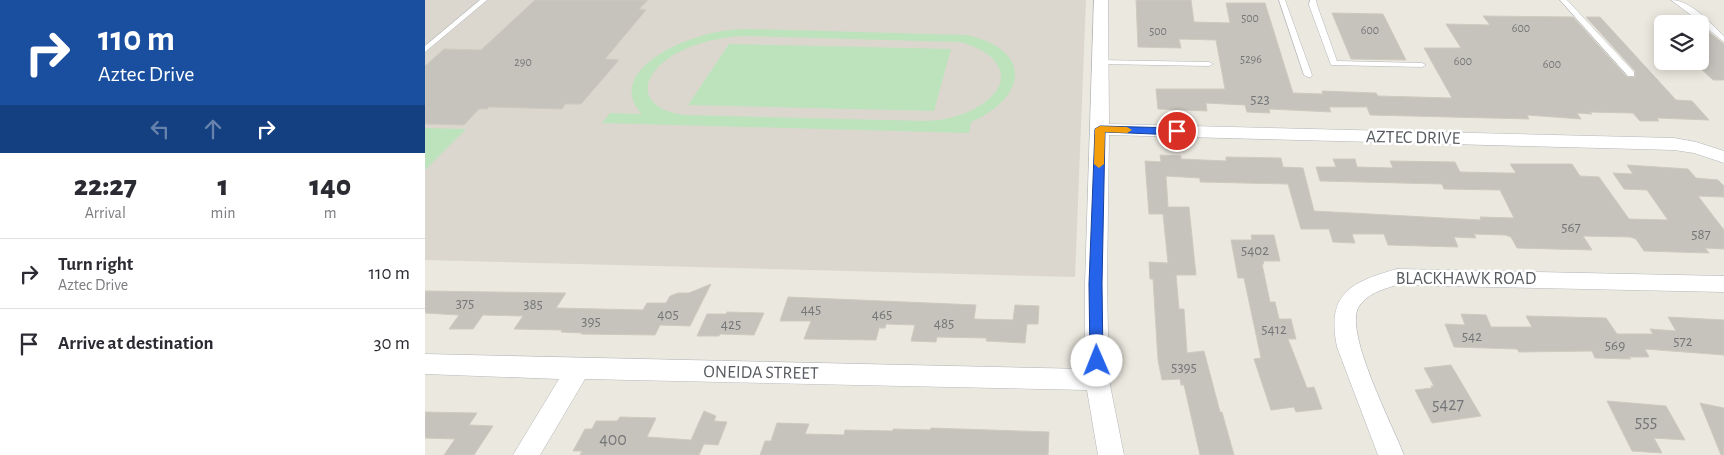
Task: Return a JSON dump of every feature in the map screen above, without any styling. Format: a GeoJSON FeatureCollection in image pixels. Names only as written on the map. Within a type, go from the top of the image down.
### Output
{"type":"FeatureCollection","features":[{"type":"Feature","properties":{"kind":"street"},"geometry":{"type":"LineString","coordinates":[[1101,0],[1100,129],[1095,284],[1097,380],[1111,455]]}},
{"type":"Feature","properties":{"kind":"street","name":"AZTEC DRIVE"},"geometry":{"type":"LineString","coordinates":[[1100,129],[1674,144],[1696,148],[1724,157]]}},
{"type":"Feature","properties":{"kind":"street","name":"BLACKHAWK ROAD"},"geometry":{"type":"LineString","coordinates":[[1391,455],[1346,346],[1343,326],[1347,308],[1355,295],[1372,283],[1397,277],[1724,284]]}},
{"type":"Feature","properties":{"kind":"street","name":"ONEIDA STREET"},"geometry":{"type":"LineString","coordinates":[[425,364],[1097,380]]}},
{"type":"Feature","properties":{"kind":"street"},"geometry":{"type":"LineString","coordinates":[[526,455],[578,369]]}},
{"type":"Feature","properties":{"kind":"lane"},"geometry":{"type":"LineString","coordinates":[[425,50],[484,0]]}},
{"type":"Feature","properties":{"kind":"lane"},"geometry":{"type":"LineString","coordinates":[[1282,0],[1308,75]]}},
{"type":"Feature","properties":{"kind":"lane"},"geometry":{"type":"LineString","coordinates":[[1313,0],[1313,5],[1334,63],[1422,65]]}},
{"type":"Feature","properties":{"kind":"lane"},"geometry":{"type":"LineString","coordinates":[[1563,0],[1631,74]]}},
{"type":"Feature","properties":{"kind":"lane"},"geometry":{"type":"LineString","coordinates":[[1674,0],[1694,13],[1724,40]]}},
{"type":"Feature","properties":{"kind":"lane"},"geometry":{"type":"LineString","coordinates":[[1101,62],[1209,64]]}},
{"type":"Feature","properties":{"kind":"shaded area"},"geometry":{"type":"Polygon","coordinates":[[[425,0],[1086,0],[1075,277],[425,260],[425,0]]]}},
{"type":"Feature","properties":{"kind":"green space"},"geometry":{"type":"Polygon","coordinates":[[[742,29],[966,35],[988,42],[1003,51],[1012,62],[1015,74],[1012,87],[1004,99],[990,111],[971,122],[969,133],[602,123],[610,113],[642,114],[633,101],[632,88],[636,77],[656,57],[683,42],[701,36],[721,31],[742,29]],[[744,36],[727,38],[693,46],[664,61],[649,80],[648,90],[650,98],[657,106],[685,115],[940,120],[961,115],[975,109],[993,95],[999,85],[1001,75],[999,66],[992,58],[983,51],[959,42],[744,36]]]}},
{"type":"Feature","properties":{"kind":"green space"},"geometry":{"type":"Polygon","coordinates":[[[729,44],[951,49],[934,111],[688,105],[729,44]]]}},
{"type":"Feature","properties":{"kind":"green space"},"geometry":{"type":"Polygon","coordinates":[[[425,128],[466,129],[425,170],[425,128]]]}},
{"type":"Feature","properties":{"kind":"building"},"geometry":{"type":"Polygon","coordinates":[[[535,0],[648,0],[639,9],[646,10],[605,59],[619,60],[581,104],[565,104],[562,109],[489,107],[487,109],[479,109],[464,125],[425,124],[425,66],[444,49],[481,50],[535,0]]]}},
{"type":"Feature","properties":{"kind":"building"},"geometry":{"type":"Polygon","coordinates":[[[1136,0],[1191,0],[1194,22],[1230,23],[1226,3],[1265,3],[1293,93],[1323,94],[1322,91],[1376,93],[1378,96],[1452,98],[1424,48],[1461,48],[1446,24],[1490,25],[1483,16],[1573,17],[1627,77],[1635,77],[1635,71],[1586,17],[1600,17],[1676,100],[1692,101],[1709,120],[1657,118],[1659,121],[1640,121],[1633,113],[1590,112],[1592,114],[1577,113],[1581,119],[1527,115],[1529,119],[1370,115],[1367,107],[1329,107],[1331,112],[1269,109],[1270,113],[1247,112],[1245,105],[1206,103],[1207,111],[1158,109],[1156,89],[1225,89],[1216,40],[1179,39],[1181,48],[1138,47],[1136,0]]]}},
{"type":"Feature","properties":{"kind":"building"},"geometry":{"type":"Polygon","coordinates":[[[1332,13],[1383,14],[1406,60],[1351,59],[1332,13]]]}},
{"type":"Feature","properties":{"kind":"building"},"geometry":{"type":"Polygon","coordinates":[[[1709,32],[1724,44],[1724,80],[1713,80],[1702,70],[1709,70],[1709,32]]]}},
{"type":"Feature","properties":{"kind":"building"},"geometry":{"type":"Polygon","coordinates":[[[1160,155],[1181,156],[1181,159],[1226,161],[1226,157],[1281,158],[1283,167],[1303,168],[1314,211],[1481,220],[1480,217],[1514,218],[1500,190],[1444,189],[1442,184],[1320,181],[1316,167],[1336,167],[1333,159],[1355,159],[1357,167],[1393,168],[1390,161],[1455,162],[1460,172],[1516,173],[1510,164],[1572,164],[1580,176],[1599,177],[1629,219],[1668,220],[1647,190],[1624,189],[1613,173],[1633,174],[1627,165],[1688,169],[1696,178],[1718,180],[1724,186],[1724,197],[1698,196],[1724,230],[1724,249],[1705,248],[1709,253],[1644,251],[1636,239],[1630,237],[1583,236],[1592,250],[1517,248],[1511,237],[1505,235],[1474,234],[1476,238],[1454,237],[1458,247],[1388,245],[1384,234],[1352,234],[1355,243],[1333,242],[1329,229],[1301,229],[1288,184],[1200,182],[1200,178],[1166,176],[1168,207],[1189,207],[1196,275],[1176,275],[1179,309],[1184,309],[1187,353],[1204,351],[1220,412],[1222,412],[1234,455],[1200,455],[1184,385],[1181,385],[1180,379],[1162,380],[1158,360],[1153,279],[1150,279],[1149,262],[1168,263],[1163,214],[1149,214],[1145,161],[1161,162],[1160,155]]]}},
{"type":"Feature","properties":{"kind":"building"},"geometry":{"type":"Polygon","coordinates":[[[1251,235],[1274,235],[1280,261],[1263,261],[1264,264],[1262,264],[1270,302],[1275,302],[1279,319],[1291,319],[1296,339],[1288,339],[1307,388],[1314,387],[1322,409],[1296,412],[1294,407],[1271,410],[1254,359],[1261,358],[1244,278],[1238,278],[1231,240],[1252,240],[1251,235]]]}},
{"type":"Feature","properties":{"kind":"building"},"geometry":{"type":"Polygon","coordinates":[[[711,284],[690,326],[660,325],[655,335],[581,334],[561,332],[562,330],[514,329],[523,316],[483,315],[473,329],[449,329],[459,315],[425,313],[425,291],[566,293],[556,308],[643,310],[647,303],[666,303],[670,296],[678,293],[689,293],[711,284]]]}},
{"type":"Feature","properties":{"kind":"building"},"geometry":{"type":"Polygon","coordinates":[[[788,297],[976,305],[974,319],[1013,320],[1015,305],[1039,306],[1038,324],[1027,324],[1025,343],[986,341],[987,338],[937,337],[936,342],[911,341],[915,325],[886,324],[885,328],[879,328],[876,340],[804,339],[811,321],[780,321],[788,297]]]}},
{"type":"Feature","properties":{"kind":"building"},"geometry":{"type":"Polygon","coordinates":[[[727,312],[764,313],[754,335],[720,334],[719,336],[697,336],[707,314],[726,314],[727,312]]]}},
{"type":"Feature","properties":{"kind":"building"},"geometry":{"type":"Polygon","coordinates":[[[1461,314],[1486,315],[1491,327],[1532,327],[1526,316],[1606,318],[1617,334],[1653,334],[1650,329],[1676,331],[1668,317],[1724,320],[1724,355],[1645,349],[1649,357],[1629,357],[1631,359],[1595,358],[1592,351],[1519,352],[1517,349],[1454,347],[1445,324],[1465,325],[1461,314]]]}},
{"type":"Feature","properties":{"kind":"building"},"geometry":{"type":"Polygon","coordinates":[[[1451,365],[1481,416],[1432,423],[1415,390],[1432,388],[1431,386],[1434,386],[1424,368],[1451,365]]]}},
{"type":"Feature","properties":{"kind":"building"},"geometry":{"type":"Polygon","coordinates":[[[1607,401],[1666,406],[1685,440],[1654,438],[1662,453],[1632,451],[1607,401]]]}},
{"type":"Feature","properties":{"kind":"building"},"geometry":{"type":"Polygon","coordinates":[[[1700,403],[1724,408],[1724,455],[1721,455],[1700,403]]]}},
{"type":"Feature","properties":{"kind":"building"},"geometry":{"type":"Polygon","coordinates":[[[704,411],[716,416],[714,421],[727,422],[718,445],[704,444],[699,455],[580,455],[582,451],[573,451],[585,429],[592,429],[596,421],[617,421],[620,417],[656,418],[647,437],[691,440],[704,411]]]}},
{"type":"Feature","properties":{"kind":"building"},"geometry":{"type":"Polygon","coordinates":[[[425,412],[477,413],[469,425],[493,426],[474,455],[444,455],[455,439],[425,438],[425,412]]]}},
{"type":"Feature","properties":{"kind":"building"},"geometry":{"type":"Polygon","coordinates":[[[777,423],[809,424],[805,434],[844,435],[845,430],[893,431],[893,429],[930,430],[931,428],[1049,432],[1048,455],[760,455],[765,441],[771,441],[777,423]]]}},
{"type":"Feature","properties":{"kind":"slow traffic"},"geometry":{"type":"LineString","coordinates":[[1099,164],[1100,129],[1127,130]]}},
{"type":"Feature","properties":{"kind":"route"},"geometry":{"type":"LineString","coordinates":[[1097,361],[1095,284],[1100,129],[1177,131]]}}]}
